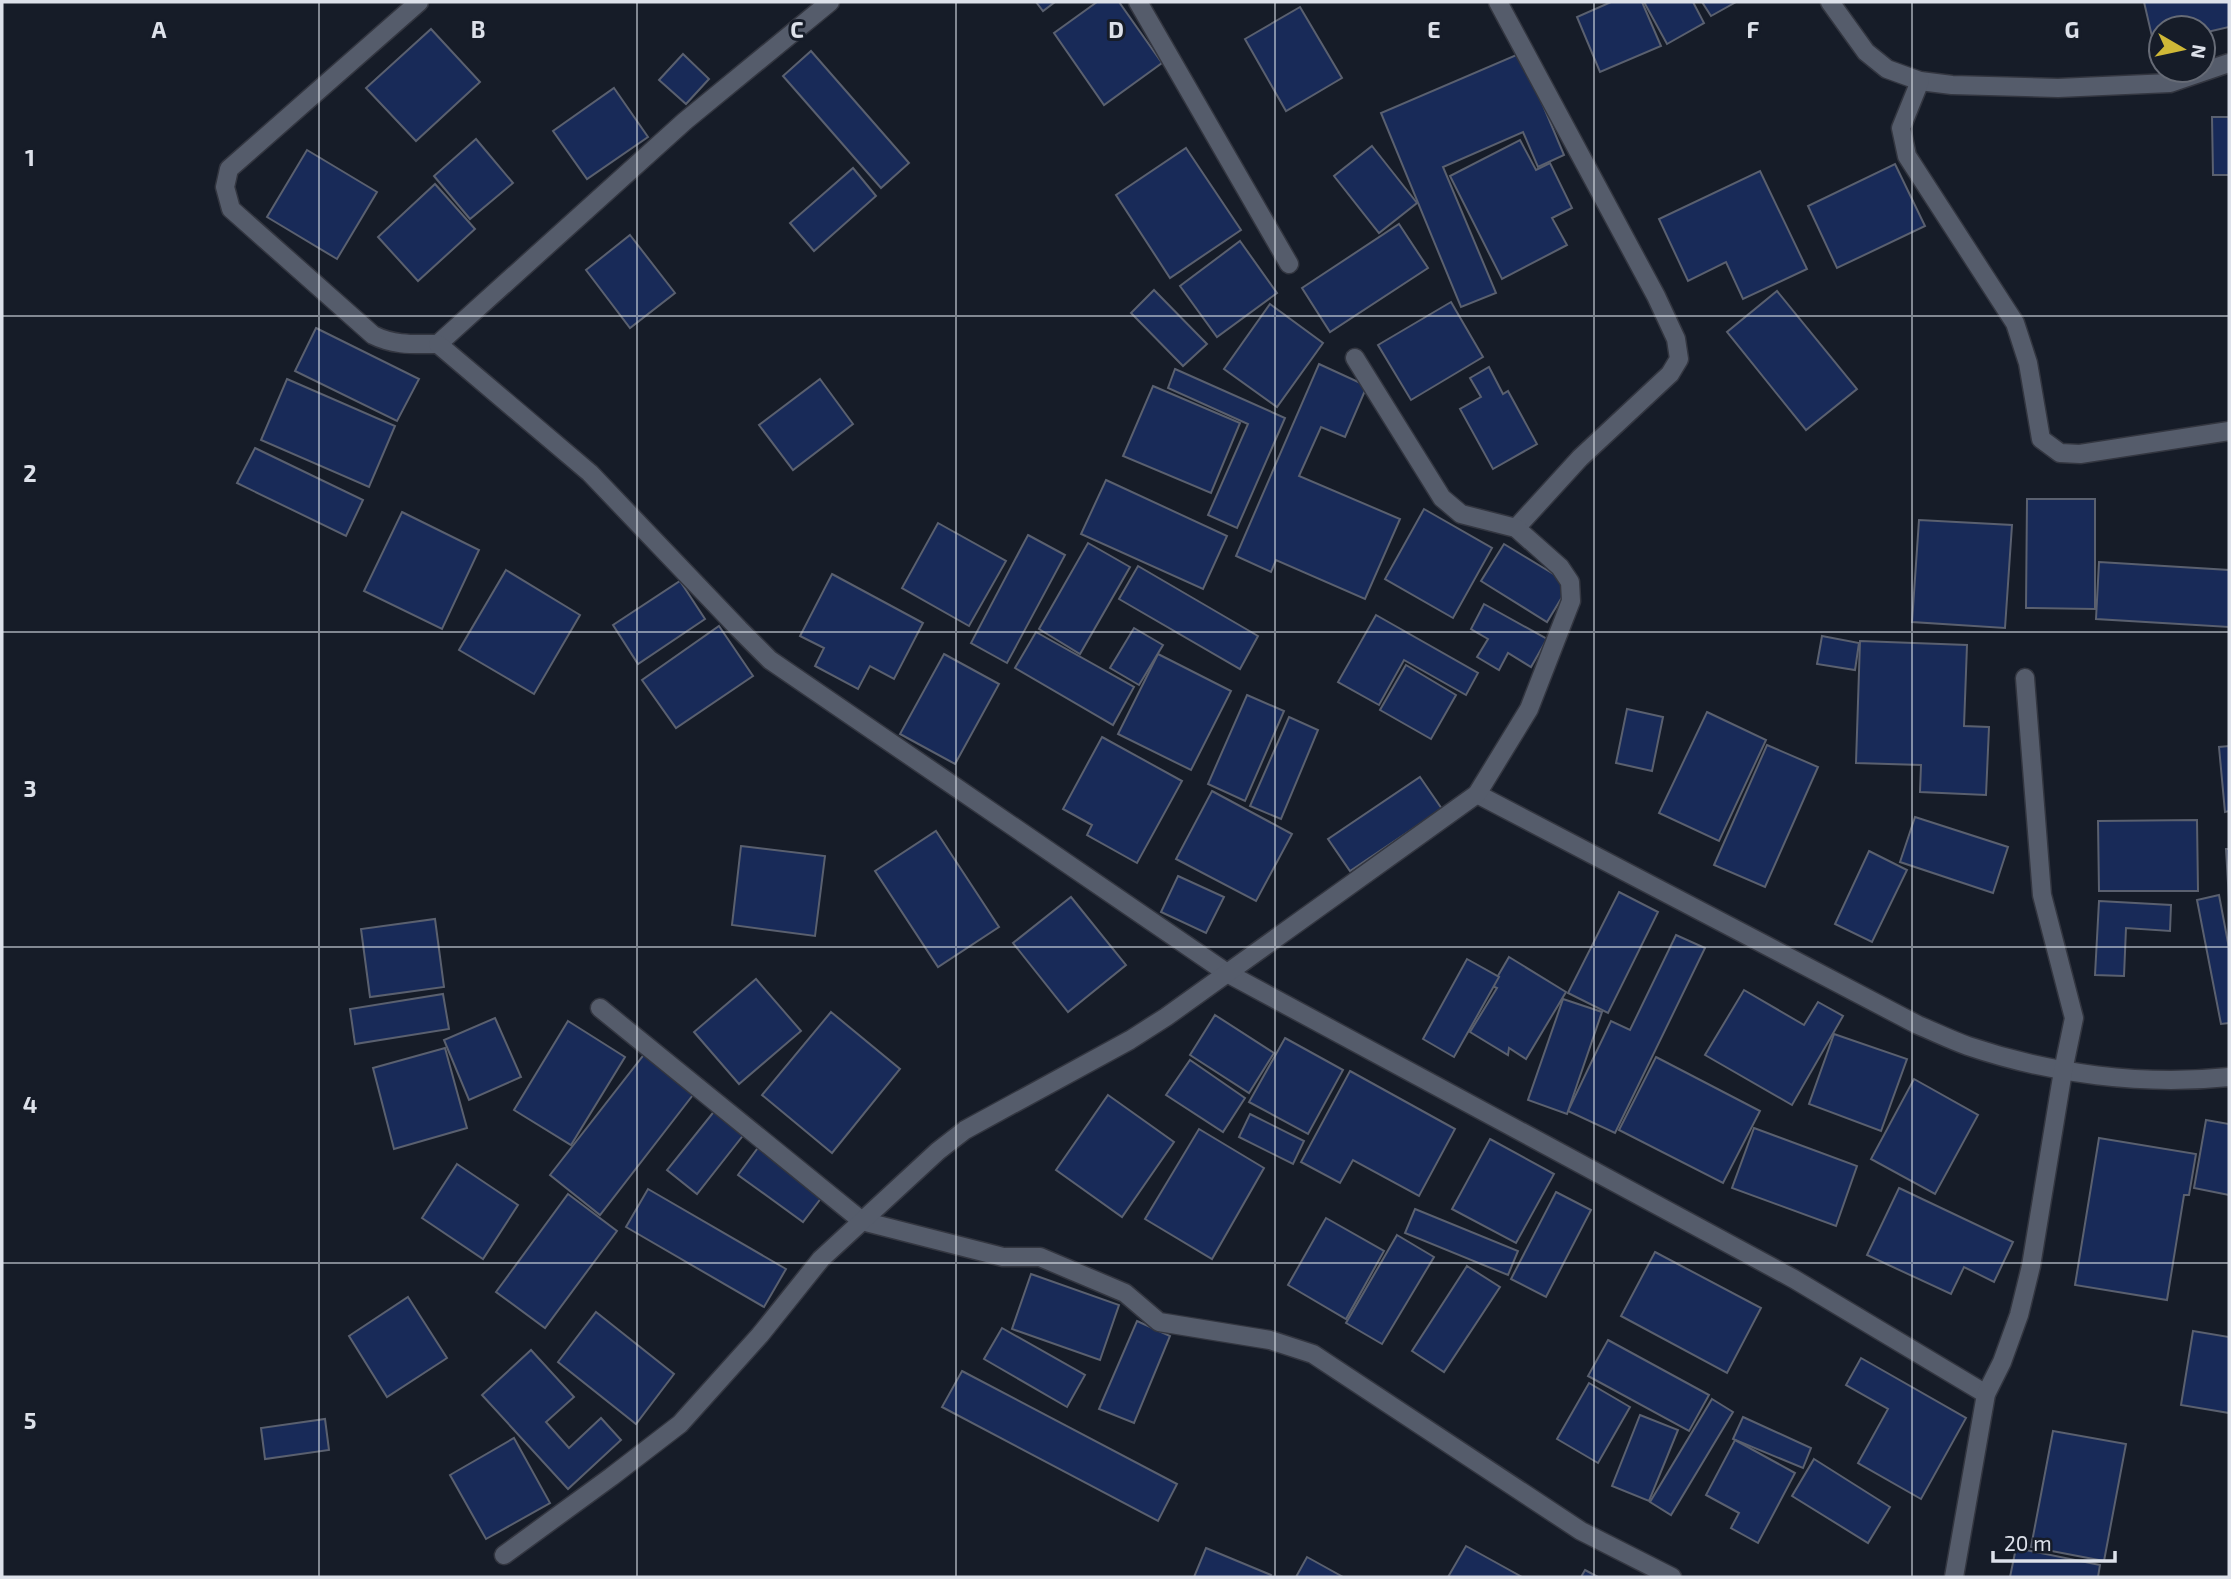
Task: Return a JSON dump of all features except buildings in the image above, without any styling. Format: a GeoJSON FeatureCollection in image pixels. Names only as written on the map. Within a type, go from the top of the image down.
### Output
{"type":"FeatureCollection","features":[{"type":"Feature","properties":{"kind":"street"},"geometry":{"type":"LineString","coordinates":[[419,2],[229,169],[225,187],[231,209],[373,335],[388,343],[438,344],[590,473],[770,660],[1227,973],[1794,1279],[1986,1394]]}},
{"type":"Feature","properties":{"kind":"street"},"geometry":{"type":"LineString","coordinates":[[438,344],[685,121],[830,2]]}},
{"type":"Feature","properties":{"kind":"street"},"geometry":{"type":"LineString","coordinates":[[1138,2],[1289,264]]}},
{"type":"Feature","properties":{"kind":"street"},"geometry":{"type":"LineString","coordinates":[[1498,2],[1656,296],[1676,340],[1679,359],[1670,374],[1580,458],[1516,527]]}},
{"type":"Feature","properties":{"kind":"street"},"geometry":{"type":"LineString","coordinates":[[1829,2],[1866,52],[1887,69],[1920,81],[1952,85],[2058,88],[2170,83],[2229,63]]}},
{"type":"Feature","properties":{"kind":"street"},"geometry":{"type":"LineString","coordinates":[[1920,81],[1901,128],[1907,156],[2015,323],[2028,363],[2041,439],[2060,453],[2080,454],[2229,431]]}},
{"type":"Feature","properties":{"kind":"street"},"geometry":{"type":"LineString","coordinates":[[504,1555],[680,1424],[760,1335],[821,1259],[938,1151],[965,1130],[1130,1040],[1477,794],[1529,709],[1571,601],[1570,582],[1560,567],[1516,527],[1461,514],[1442,498],[1355,358]]}},
{"type":"Feature","properties":{"kind":"street"},"geometry":{"type":"LineString","coordinates":[[1954,1577],[1986,1394],[2019,1315],[2031,1266],[2074,1018],[2042,895],[2025,678]]}},
{"type":"Feature","properties":{"kind":"street"},"geometry":{"type":"LineString","coordinates":[[1477,794],[1918,1025],[1966,1045],[2063,1070],[2119,1078],[2191,1081],[2229,1077]]}},
{"type":"Feature","properties":{"kind":"street"},"geometry":{"type":"LineString","coordinates":[[600,1008],[862,1221],[1003,1257],[1040,1257],[1125,1293],[1159,1322],[1270,1340],[1313,1353],[1581,1531],[1672,1577]]}}]}
